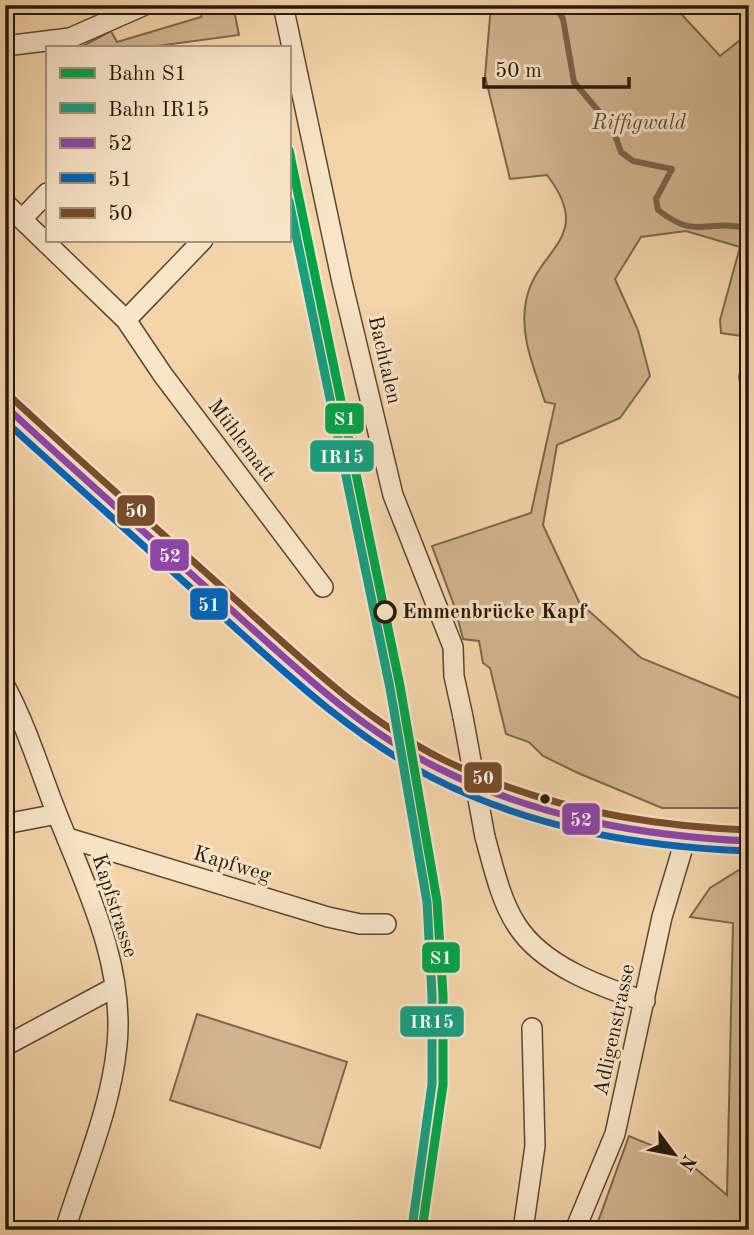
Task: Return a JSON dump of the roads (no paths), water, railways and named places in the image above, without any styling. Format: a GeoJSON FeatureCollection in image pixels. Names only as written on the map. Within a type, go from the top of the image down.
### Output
{"type":"FeatureCollection","features":[{"type":"Feature","properties":{"kind":"main road"},"geometry":{"type":"LineString","coordinates":[[5,406],[331,698],[396,745],[470,784],[531,808],[646,833],[749,841]]}},
{"type":"Feature","properties":{"kind":"street"},"geometry":{"type":"LineString","coordinates":[[5,46],[70,38],[145,5]]}},
{"type":"Feature","properties":{"kind":"street","name":"Bachtalen"},"geometry":{"type":"LineString","coordinates":[[283,5],[380,445],[394,497],[453,647],[454,676],[485,837],[516,924],[536,948],[558,963],[614,991],[645,1001]]}},
{"type":"Feature","properties":{"kind":"street"},"geometry":{"type":"LineString","coordinates":[[22,219],[46,194]]}},
{"type":"Feature","properties":{"kind":"street","name":"Mühlematt"},"geometry":{"type":"LineString","coordinates":[[5,203],[126,320],[163,375],[323,587]]}},
{"type":"Feature","properties":{"kind":"street"},"geometry":{"type":"LineString","coordinates":[[126,320],[201,242]]}},
{"type":"Feature","properties":{"kind":"street","name":"Kapfstrasse"},"geometry":{"type":"LineString","coordinates":[[5,686],[24,720],[68,838],[104,938],[115,987],[117,1041],[114,1069],[65,1230]]}},
{"type":"Feature","properties":{"kind":"street"},"geometry":{"type":"LineString","coordinates":[[5,824],[57,814]]}},
{"type":"Feature","properties":{"kind":"street","name":"Adligenstrasse"},"geometry":{"type":"LineString","coordinates":[[575,1230],[615,1134],[662,917],[686,837]]}},
{"type":"Feature","properties":{"kind":"street","name":"Kapfweg"},"geometry":{"type":"LineString","coordinates":[[68,838],[328,917],[360,924],[386,924]]}},
{"type":"Feature","properties":{"kind":"street"},"geometry":{"type":"LineString","coordinates":[[5,1046],[115,987]]}},
{"type":"Feature","properties":{"kind":"street"},"geometry":{"type":"LineString","coordinates":[[523,1230],[535,1146],[532,1028]]}},
{"type":"Feature","properties":{"kind":"waterway"},"geometry":{"type":"LineString","coordinates":[[555,5],[563,19],[574,82],[612,127],[621,152],[633,161],[672,169],[656,199],[658,210],[683,225],[722,225],[749,229]]}},
{"type":"Feature","properties":{"kind":"waterway"},"geometry":{"type":"LineString","coordinates":[[749,343],[741,377],[749,419]]}},
{"type":"Feature","properties":{"kind":"rail line","name":"S1"},"geometry":{"type":"LineString","coordinates":[[290,155],[400,686],[437,901],[443,995],[443,1085],[422,1230]]}},
{"type":"Feature","properties":{"kind":"rail line","name":"IR15"},"geometry":{"type":"LineString","coordinates":[[290,206],[390,688],[427,902],[432,995],[432,1084],[412,1228]]}},
{"type":"Feature","properties":{"kind":"place","name":"Emmenbrücke Kapf"},"geometry":{"type":"Point","coordinates":[385,612]}},
{"type":"Feature","properties":{"kind":"park label","name":"Riffigwald"},"geometry":{"type":"Point","coordinates":[639,123]}}]}
